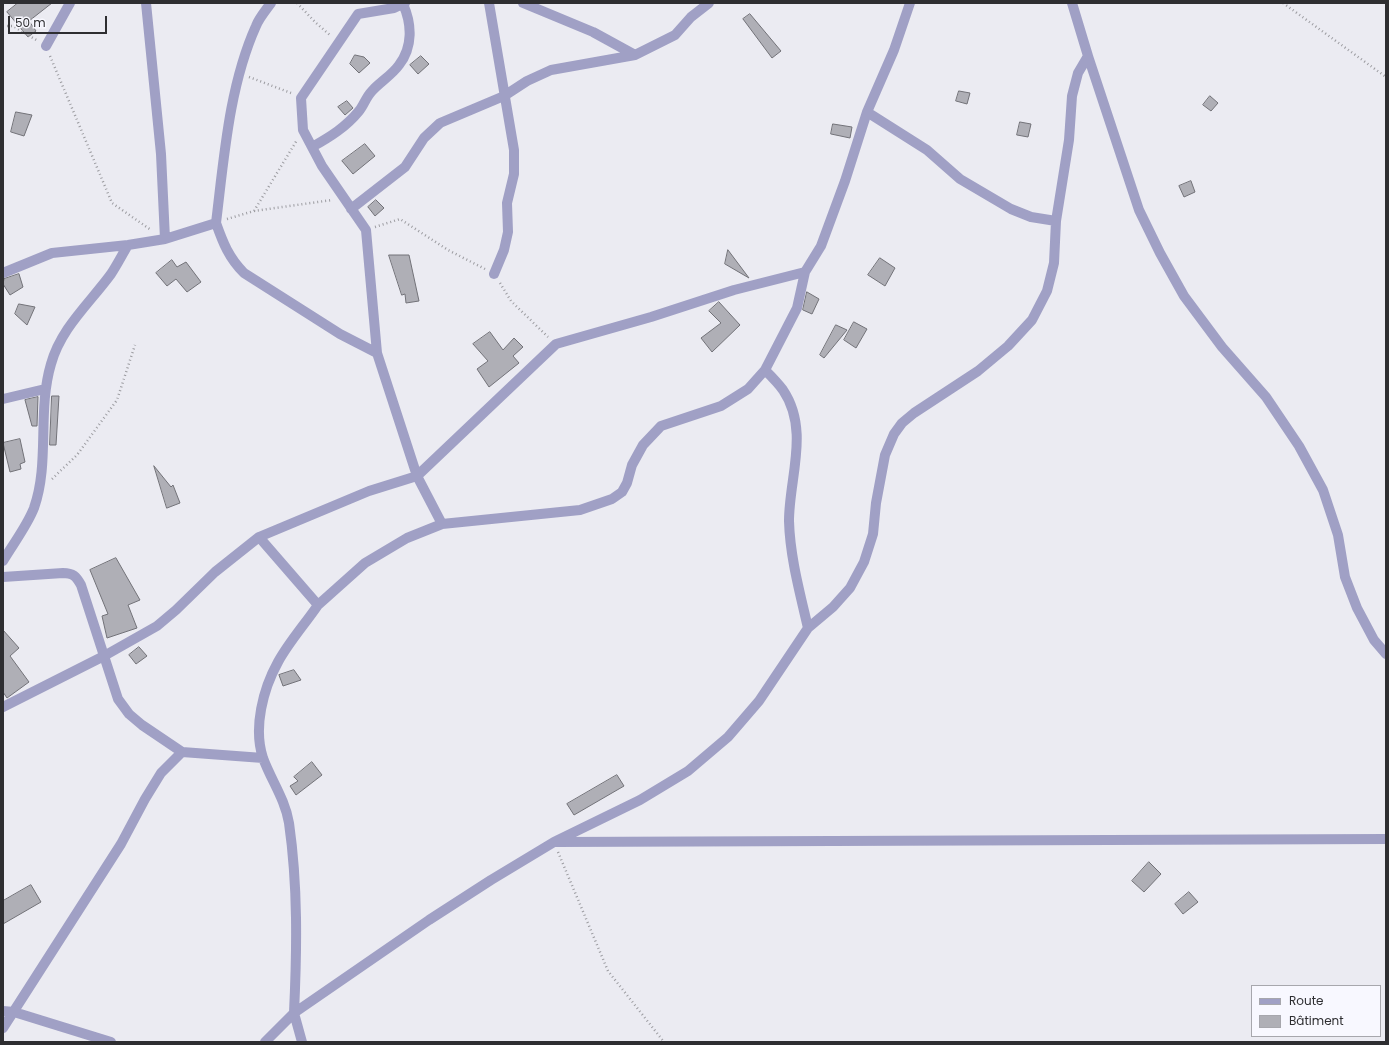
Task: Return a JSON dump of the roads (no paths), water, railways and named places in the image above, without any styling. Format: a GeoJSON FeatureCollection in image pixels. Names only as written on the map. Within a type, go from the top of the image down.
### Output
{"type":"FeatureCollection","features":[{"type":"Feature","properties":{"kind":"street"},"geometry":{"type":"LineString","coordinates":[[46,46],[70,3]]}},
{"type":"Feature","properties":{"kind":"street"},"geometry":{"type":"LineString","coordinates":[[146,3],[161,154],[165,239]]}},
{"type":"Feature","properties":{"kind":"street"},"geometry":{"type":"LineString","coordinates":[[271,3],[256,25],[240,74],[227,130],[216,223],[225,250],[234,263],[244,273],[340,334],[377,353]]}},
{"type":"Feature","properties":{"kind":"street"},"geometry":{"type":"LineString","coordinates":[[488,3],[514,150],[514,174],[507,203],[508,232],[504,250],[494,274]]}},
{"type":"Feature","properties":{"kind":"street"},"geometry":{"type":"LineString","coordinates":[[523,3],[593,32],[635,55]]}},
{"type":"Feature","properties":{"kind":"street"},"geometry":{"type":"LineString","coordinates":[[351,208],[405,167],[424,138],[436,126],[504,96],[527,81],[551,70],[635,55],[675,35],[690,16],[709,3]]}},
{"type":"Feature","properties":{"kind":"street"},"geometry":{"type":"LineString","coordinates":[[302,1042],[294,1013],[298,920],[289,822],[279,790],[263,758],[259,718],[267,688],[278,662],[318,605],[365,563],[407,538],[442,524],[580,510],[612,499],[622,492],[627,483],[632,465],[643,445],[661,426],[721,406],[748,390],[765,370],[797,308],[805,272],[821,246],[845,181],[867,112],[894,50],[910,3]]}},
{"type":"Feature","properties":{"kind":"street"},"geometry":{"type":"LineString","coordinates":[[1072,3],[1139,210],[1160,253],[1184,296],[1222,347],[1266,397],[1299,446],[1323,490],[1338,535],[1345,576],[1357,608],[1374,640],[1386,654]]}},
{"type":"Feature","properties":{"kind":"street"},"geometry":{"type":"LineString","coordinates":[[312,146],[334,135],[346,124],[359,110],[371,91],[399,66],[407,52],[410,32],[409,17],[404,4],[394,8],[358,14],[300,98],[304,130],[312,146],[322,166],[366,230],[377,353],[417,476],[442,524]]}},
{"type":"Feature","properties":{"kind":"street"},"geometry":{"type":"LineString","coordinates":[[265,1042],[294,1013],[429,920],[554,842],[640,800],[688,771],[728,737],[759,701],[808,628],[833,608],[850,588],[864,562],[873,534],[876,503],[885,455],[894,434],[902,422],[978,370],[1008,346],[1032,320],[1047,291],[1054,264],[1056,221],[1069,140],[1072,96],[1078,73],[1088,56]]}},
{"type":"Feature","properties":{"kind":"street"},"geometry":{"type":"LineString","coordinates":[[867,112],[927,150],[960,179],[1011,209],[1031,217],[1056,221]]}},
{"type":"Feature","properties":{"kind":"street"},"geometry":{"type":"LineString","coordinates":[[3,273],[52,253],[128,245],[165,239],[216,223]]}},
{"type":"Feature","properties":{"kind":"street"},"geometry":{"type":"LineString","coordinates":[[3,561],[33,510],[38,492],[45,389],[51,363],[62,337],[76,316],[112,273],[128,245]]}},
{"type":"Feature","properties":{"kind":"street"},"geometry":{"type":"LineString","coordinates":[[3,706],[104,656],[157,626],[215,572],[259,537],[369,492],[417,476],[556,344],[650,317],[734,290],[805,272]]}},
{"type":"Feature","properties":{"kind":"street"},"geometry":{"type":"LineString","coordinates":[[765,370],[783,390],[793,414],[798,435],[789,520],[796,576],[808,628]]}},
{"type":"Feature","properties":{"kind":"street"},"geometry":{"type":"LineString","coordinates":[[3,399],[45,389]]}},
{"type":"Feature","properties":{"kind":"street"},"geometry":{"type":"LineString","coordinates":[[259,537],[318,605]]}},
{"type":"Feature","properties":{"kind":"street"},"geometry":{"type":"LineString","coordinates":[[3,576],[71,573],[77,576],[118,699],[129,714],[142,725],[182,752],[263,758]]}},
{"type":"Feature","properties":{"kind":"street"},"geometry":{"type":"LineString","coordinates":[[3,1028],[121,844],[161,772],[182,752]]}},
{"type":"Feature","properties":{"kind":"street"},"geometry":{"type":"LineString","coordinates":[[554,842],[1386,839]]}},
{"type":"Feature","properties":{"kind":"street"},"geometry":{"type":"LineString","coordinates":[[3,1011],[14,1012],[111,1042]]}}]}
